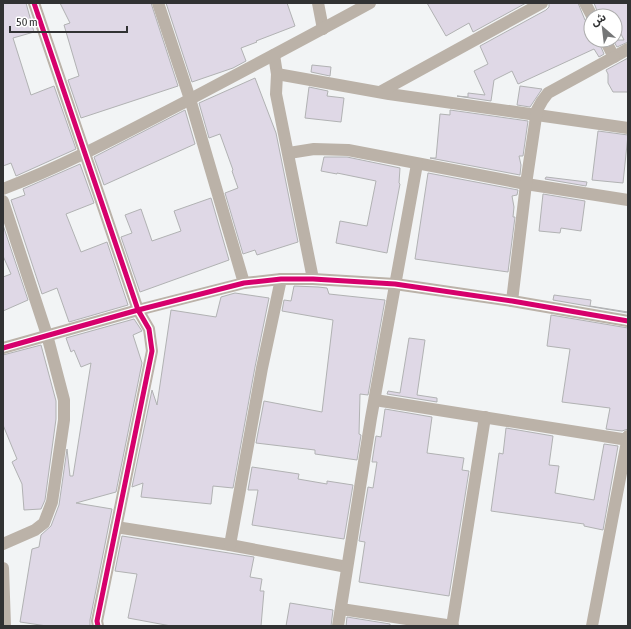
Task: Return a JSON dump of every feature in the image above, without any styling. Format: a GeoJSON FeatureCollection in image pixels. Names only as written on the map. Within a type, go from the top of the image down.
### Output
{"type":"FeatureCollection","features":[{"type":"Feature","properties":{"kind":"street"},"geometry":{"type":"LineString","coordinates":[[34,3],[138,310],[149,329],[152,351],[97,621],[98,626]]}},
{"type":"Feature","properties":{"kind":"street"},"geometry":{"type":"LineString","coordinates":[[158,3],[190,99],[244,283]]}},
{"type":"Feature","properties":{"kind":"street"},"geometry":{"type":"LineString","coordinates":[[318,3],[323,29]]}},
{"type":"Feature","properties":{"kind":"street"},"geometry":{"type":"LineString","coordinates":[[3,189],[43,173],[86,153],[370,3]]}},
{"type":"Feature","properties":{"kind":"street"},"geometry":{"type":"LineString","coordinates":[[380,92],[542,3]]}},
{"type":"Feature","properties":{"kind":"street"},"geometry":{"type":"LineString","coordinates":[[609,48],[614,57]]}},
{"type":"Feature","properties":{"kind":"street"},"geometry":{"type":"LineString","coordinates":[[512,301],[536,115],[542,101],[548,93],[628,49]]}},
{"type":"Feature","properties":{"kind":"street"},"geometry":{"type":"LineString","coordinates":[[274,55],[277,74],[276,94],[313,279]]}},
{"type":"Feature","properties":{"kind":"street"},"geometry":{"type":"LineString","coordinates":[[277,74],[380,92],[628,128]]}},
{"type":"Feature","properties":{"kind":"street"},"geometry":{"type":"LineString","coordinates":[[289,153],[314,149],[348,150],[526,184],[628,200]]}},
{"type":"Feature","properties":{"kind":"street"},"geometry":{"type":"LineString","coordinates":[[338,626],[395,284],[418,164]]}},
{"type":"Feature","properties":{"kind":"street"},"geometry":{"type":"LineString","coordinates":[[3,201],[47,335],[64,400],[64,420],[52,502],[44,523],[34,530],[3,544]]}},
{"type":"Feature","properties":{"kind":"street"},"geometry":{"type":"LineString","coordinates":[[230,545],[262,368],[280,279]]}},
{"type":"Feature","properties":{"kind":"street"},"geometry":{"type":"LineString","coordinates":[[3,348],[138,310],[244,283],[280,279],[313,279],[395,284],[512,301],[628,321]]}},
{"type":"Feature","properties":{"kind":"street"},"geometry":{"type":"LineString","coordinates":[[375,400],[628,440]]}},
{"type":"Feature","properties":{"kind":"street"},"geometry":{"type":"LineString","coordinates":[[340,609],[453,626],[485,417]]}},
{"type":"Feature","properties":{"kind":"street"},"geometry":{"type":"LineString","coordinates":[[592,626],[628,436]]}},
{"type":"Feature","properties":{"kind":"street"},"geometry":{"type":"LineString","coordinates":[[116,527],[230,545],[347,567]]}},
{"type":"Feature","properties":{"kind":"street"},"geometry":{"type":"LineString","coordinates":[[3,568],[5,626]]}},
{"type":"Feature","properties":{"kind":"building"},"geometry":{"type":"Polygon","coordinates":[[[3,3],[26,3],[34,32],[13,38],[31,95],[54,86],[76,149],[16,176],[11,163],[3,166],[3,3]]]}},
{"type":"Feature","properties":{"kind":"building"},"geometry":{"type":"Polygon","coordinates":[[[60,3],[151,3],[178,86],[81,118],[68,80],[79,76],[64,25],[70,23],[60,3]]]}},
{"type":"Feature","properties":{"kind":"building"},"geometry":{"type":"Polygon","coordinates":[[[166,3],[287,3],[295,26],[241,48],[246,61],[233,68],[192,82],[166,3]]]}},
{"type":"Feature","properties":{"kind":"building"},"geometry":{"type":"Polygon","coordinates":[[[427,3],[526,3],[473,32],[469,23],[446,36],[427,3]]]}},
{"type":"Feature","properties":{"kind":"building"},"geometry":{"type":"Polygon","coordinates":[[[549,3],[578,3],[583,15],[583,48],[601,48],[604,54],[599,57],[594,49],[518,84],[512,71],[494,80],[491,101],[457,96],[468,97],[468,93],[485,95],[474,71],[488,64],[480,46],[549,7],[549,3]]]}},
{"type":"Feature","properties":{"kind":"building"},"geometry":{"type":"Polygon","coordinates":[[[594,3],[628,3],[628,42],[623,44],[623,8],[596,8],[594,3]]]}},
{"type":"Feature","properties":{"kind":"building"},"geometry":{"type":"Polygon","coordinates":[[[628,58],[628,92],[613,92],[608,83],[608,74],[606,70],[628,58]]]}},
{"type":"Feature","properties":{"kind":"building"},"geometry":{"type":"Polygon","coordinates":[[[312,65],[331,67],[330,76],[311,72],[312,65]]]}},
{"type":"Feature","properties":{"kind":"building"},"geometry":{"type":"Polygon","coordinates":[[[255,78],[276,133],[298,242],[257,255],[255,250],[243,254],[225,193],[238,188],[232,171],[233,170],[220,134],[209,138],[199,103],[255,78]]]}},
{"type":"Feature","properties":{"kind":"building"},"geometry":{"type":"Polygon","coordinates":[[[520,86],[542,89],[530,107],[517,105],[520,86]]]}},
{"type":"Feature","properties":{"kind":"building"},"geometry":{"type":"Polygon","coordinates":[[[309,87],[328,91],[327,96],[344,98],[341,122],[305,118],[309,87]]]}},
{"type":"Feature","properties":{"kind":"building"},"geometry":{"type":"Polygon","coordinates":[[[185,110],[195,144],[104,185],[94,157],[185,110]]]}},
{"type":"Feature","properties":{"kind":"building"},"geometry":{"type":"Polygon","coordinates":[[[450,110],[528,121],[523,156],[519,156],[521,165],[520,175],[430,158],[436,158],[440,114],[450,115],[450,110]]]}},
{"type":"Feature","properties":{"kind":"building"},"geometry":{"type":"Polygon","coordinates":[[[598,131],[628,135],[623,183],[592,180],[598,131]]]}},
{"type":"Feature","properties":{"kind":"building"},"geometry":{"type":"Polygon","coordinates":[[[324,157],[347,157],[400,168],[400,184],[387,253],[336,243],[340,221],[367,226],[376,181],[321,171],[324,157]]]}},
{"type":"Feature","properties":{"kind":"building"},"geometry":{"type":"Polygon","coordinates":[[[80,164],[94,203],[66,214],[81,252],[107,242],[128,305],[69,322],[57,288],[42,294],[11,200],[25,195],[23,189],[80,164]]]}},
{"type":"Feature","properties":{"kind":"building"},"geometry":{"type":"Polygon","coordinates":[[[428,173],[518,190],[517,195],[512,196],[514,207],[513,217],[515,217],[508,272],[415,259],[428,173]]]}},
{"type":"Feature","properties":{"kind":"building"},"geometry":{"type":"Polygon","coordinates":[[[546,177],[587,182],[586,186],[545,179],[546,177]]]}},
{"type":"Feature","properties":{"kind":"building"},"geometry":{"type":"Polygon","coordinates":[[[543,194],[585,201],[581,231],[561,228],[560,233],[539,231],[543,194]]]}},
{"type":"Feature","properties":{"kind":"building"},"geometry":{"type":"Polygon","coordinates":[[[211,198],[229,260],[140,292],[121,237],[132,233],[125,215],[141,209],[152,241],[181,231],[174,211],[211,198]]]}},
{"type":"Feature","properties":{"kind":"building"},"geometry":{"type":"Polygon","coordinates":[[[3,225],[28,300],[3,311],[3,277],[11,274],[3,256],[3,225]]]}},
{"type":"Feature","properties":{"kind":"building"},"geometry":{"type":"Polygon","coordinates":[[[294,286],[327,288],[329,294],[385,300],[368,395],[360,394],[359,434],[361,435],[357,460],[315,454],[315,450],[256,443],[264,401],[322,412],[333,320],[282,311],[284,300],[291,301],[294,286]]]}},
{"type":"Feature","properties":{"kind":"building"},"geometry":{"type":"Polygon","coordinates":[[[235,293],[269,298],[233,488],[213,486],[211,504],[141,497],[143,483],[132,487],[152,390],[157,405],[171,310],[216,317],[221,297],[235,293]]]}},
{"type":"Feature","properties":{"kind":"building"},"geometry":{"type":"Polygon","coordinates":[[[554,295],[591,300],[590,306],[628,313],[553,300],[554,295]]]}},
{"type":"Feature","properties":{"kind":"building"},"geometry":{"type":"Polygon","coordinates":[[[551,315],[628,328],[628,429],[622,431],[606,429],[610,408],[562,402],[570,349],[547,346],[551,315]]]}},
{"type":"Feature","properties":{"kind":"building"},"geometry":{"type":"Polygon","coordinates":[[[134,319],[142,331],[133,335],[142,363],[116,492],[76,503],[112,509],[90,626],[47,626],[20,622],[32,549],[39,547],[41,535],[51,526],[59,505],[67,449],[70,476],[73,476],[91,363],[81,367],[74,350],[71,352],[66,338],[134,319]]]}},
{"type":"Feature","properties":{"kind":"building"},"geometry":{"type":"Polygon","coordinates":[[[409,338],[425,340],[417,395],[437,398],[437,402],[387,394],[388,391],[400,393],[409,338]]]}},
{"type":"Feature","properties":{"kind":"building"},"geometry":{"type":"Polygon","coordinates":[[[41,345],[56,401],[56,419],[45,500],[41,509],[24,510],[22,484],[12,462],[17,459],[3,425],[3,355],[41,345]]]}},
{"type":"Feature","properties":{"kind":"building"},"geometry":{"type":"Polygon","coordinates":[[[385,409],[432,417],[427,453],[464,458],[462,470],[469,471],[449,596],[359,582],[365,542],[359,541],[368,487],[373,488],[377,462],[372,462],[376,436],[381,437],[385,409]]]}},
{"type":"Feature","properties":{"kind":"building"},"geometry":{"type":"Polygon","coordinates":[[[506,428],[553,436],[549,465],[559,466],[555,493],[594,500],[604,444],[618,446],[603,530],[584,526],[584,524],[491,511],[499,453],[503,454],[506,428]]]}},
{"type":"Feature","properties":{"kind":"building"},"geometry":{"type":"Polygon","coordinates":[[[252,467],[299,474],[298,479],[327,484],[327,481],[353,485],[344,539],[252,525],[258,490],[248,490],[252,467]]]}},
{"type":"Feature","properties":{"kind":"building"},"geometry":{"type":"Polygon","coordinates":[[[122,536],[254,557],[250,577],[262,579],[260,591],[264,591],[261,626],[171,626],[128,618],[137,574],[115,571],[122,536]]]}},
{"type":"Feature","properties":{"kind":"building"},"geometry":{"type":"Polygon","coordinates":[[[290,603],[333,610],[331,626],[286,626],[290,603]]]}},
{"type":"Feature","properties":{"kind":"building"},"geometry":{"type":"Polygon","coordinates":[[[347,617],[390,624],[390,626],[346,626],[347,617]]]}},
{"type":"Feature","properties":{"kind":"cycle path"},"geometry":{"type":"LineString","coordinates":[[34,3],[138,310],[149,329],[152,351],[97,621],[98,626]]}},
{"type":"Feature","properties":{"kind":"cycle path"},"geometry":{"type":"LineString","coordinates":[[3,348],[138,310],[244,283],[281,279],[313,279],[395,284],[512,301],[628,321]]}}]}
